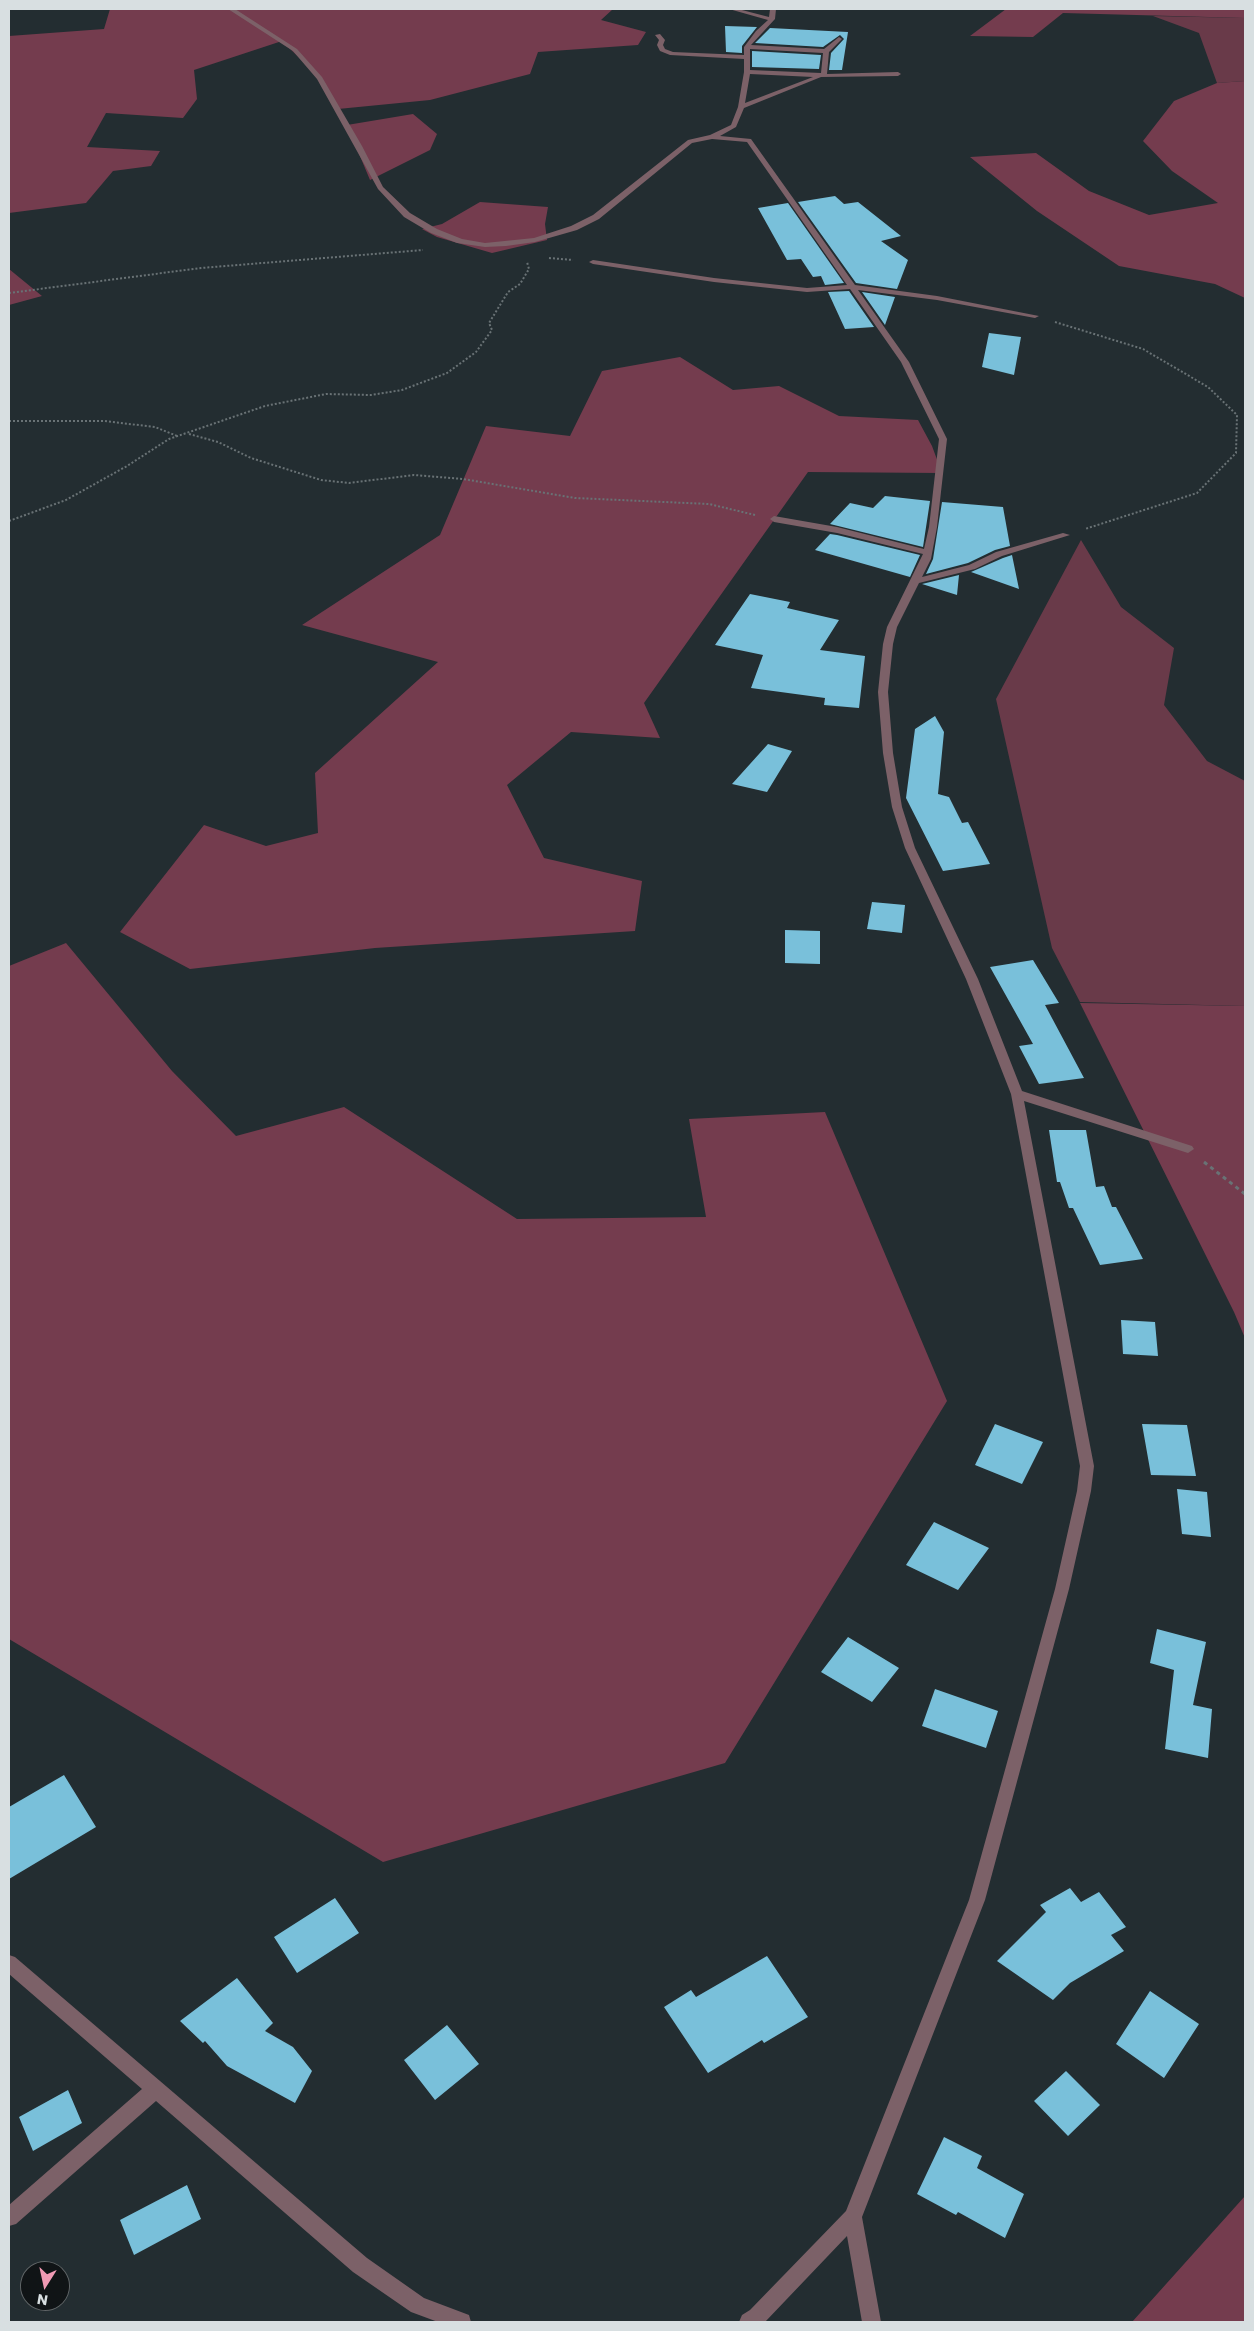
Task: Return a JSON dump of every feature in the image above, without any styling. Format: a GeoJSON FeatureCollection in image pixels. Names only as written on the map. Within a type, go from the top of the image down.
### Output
{"type":"FeatureCollection","features":[{"type":"Feature","properties":{"kind":"street"},"geometry":{"type":"LineString","coordinates":[[231,9],[295,50],[320,78],[360,146],[380,188],[407,215],[434,231],[460,241],[485,245],[506,244],[535,240],[574,228],[596,217],[690,141],[712,138],[748,140],[905,362],[943,439],[933,527],[927,552],[916,581],[892,627],[888,644],[883,692],[888,753],[897,806],[910,848],[972,979],[1017,1094],[1087,1466],[1084,1491],[1062,1589],[978,1900],[852,2217],[757,2317],[749,2322]]}},
{"type":"Feature","properties":{"kind":"street"},"geometry":{"type":"LineString","coordinates":[[732,9],[772,18]]}},
{"type":"Feature","properties":{"kind":"street"},"geometry":{"type":"LineString","coordinates":[[712,138],[734,126],[741,107],[747,72],[747,47],[772,18],[773,9]]}},
{"type":"Feature","properties":{"kind":"street"},"geometry":{"type":"LineString","coordinates":[[658,35],[662,40],[660,45],[662,50],[672,54],[748,57]]}},
{"type":"Feature","properties":{"kind":"street"},"geometry":{"type":"LineString","coordinates":[[824,75],[826,51],[839,40]]}},
{"type":"Feature","properties":{"kind":"street"},"geometry":{"type":"LineString","coordinates":[[747,47],[826,51]]}},
{"type":"Feature","properties":{"kind":"street"},"geometry":{"type":"LineString","coordinates":[[747,72],[855,76],[898,74]]}},
{"type":"Feature","properties":{"kind":"street"},"geometry":{"type":"LineString","coordinates":[[741,107],[824,75]]}},
{"type":"Feature","properties":{"kind":"street"},"geometry":{"type":"LineString","coordinates":[[593,262],[714,280],[807,290],[853,287],[938,298],[1035,316]]}},
{"type":"Feature","properties":{"kind":"street"},"geometry":{"type":"LineString","coordinates":[[774,519],[837,530],[927,552]]}},
{"type":"Feature","properties":{"kind":"street"},"geometry":{"type":"LineString","coordinates":[[916,581],[972,567],[999,554],[1066,535]]}},
{"type":"Feature","properties":{"kind":"street"},"geometry":{"type":"LineString","coordinates":[[1017,1094],[1188,1149]]}},
{"type":"Feature","properties":{"kind":"street"},"geometry":{"type":"LineString","coordinates":[[9,1963],[360,2265],[418,2305],[462,2322]]}},
{"type":"Feature","properties":{"kind":"street"},"geometry":{"type":"LineString","coordinates":[[9,2217],[156,2089]]}},
{"type":"Feature","properties":{"kind":"street"},"geometry":{"type":"LineString","coordinates":[[852,2217],[872,2322]]}},
{"type":"Feature","properties":{"kind":"path"},"geometry":{"type":"LineString","coordinates":[[9,293],[201,268],[411,252],[460,241]]}},
{"type":"Feature","properties":{"kind":"path"},"geometry":{"type":"LineString","coordinates":[[9,521],[66,500],[127,466],[169,439],[265,406],[326,394],[371,395],[402,390],[447,373],[476,352],[492,330],[489,323],[508,292],[520,284],[529,269],[526,256]]}},
{"type":"Feature","properties":{"kind":"path"},"geometry":{"type":"LineString","coordinates":[[1035,316],[1143,349],[1208,387],[1237,414],[1236,453],[1197,493],[1066,535]]}},
{"type":"Feature","properties":{"kind":"path"},"geometry":{"type":"LineString","coordinates":[[9,421],[104,420],[155,427],[178,437]]}},
{"type":"Feature","properties":{"kind":"path"},"geometry":{"type":"LineString","coordinates":[[188,434],[218,442],[251,458],[321,480],[349,483],[414,476],[464,479],[574,498],[709,504],[774,519]]}},
{"type":"Feature","properties":{"kind":"path"},"geometry":{"type":"LineString","coordinates":[[1188,1149],[1245,1194]]}},
{"type":"Feature","properties":{"kind":"shaded area"},"geometry":{"type":"Polygon","coordinates":[[[110,9],[613,9],[601,20],[646,32],[638,45],[538,52],[530,74],[430,100],[338,109],[320,78],[282,41],[194,70],[197,99],[183,118],[106,113],[87,147],[160,151],[151,166],[113,171],[86,203],[9,213],[9,36],[104,29],[110,9]]]}},
{"type":"Feature","properties":{"kind":"shaded area"},"geometry":{"type":"Polygon","coordinates":[[[1006,9],[1245,9],[1245,18],[1063,13],[1033,37],[970,36],[1006,9]]]}},
{"type":"Feature","properties":{"kind":"shaded area"},"geometry":{"type":"Polygon","coordinates":[[[1153,16],[1245,18],[1245,81],[1217,83],[1199,33],[1153,16]]]}},
{"type":"Feature","properties":{"kind":"shaded area"},"geometry":{"type":"Polygon","coordinates":[[[1245,81],[1245,298],[1215,284],[1119,266],[1037,211],[970,157],[1036,153],[1089,191],[1149,215],[1218,203],[1172,171],[1143,141],[1174,101],[1217,83],[1245,81]]]}},
{"type":"Feature","properties":{"kind":"shaded area"},"geometry":{"type":"Polygon","coordinates":[[[413,114],[437,134],[430,150],[370,180],[347,125],[413,114]]]}},
{"type":"Feature","properties":{"kind":"shaded area"},"geometry":{"type":"Polygon","coordinates":[[[480,202],[548,207],[545,224],[547,240],[492,253],[437,237],[422,229],[442,224],[480,202]]]}},
{"type":"Feature","properties":{"kind":"shaded area"},"geometry":{"type":"Polygon","coordinates":[[[9,269],[42,296],[9,305],[9,269]]]}},
{"type":"Feature","properties":{"kind":"shaded area"},"geometry":{"type":"Polygon","coordinates":[[[680,357],[733,390],[779,386],[839,416],[918,420],[932,446],[942,473],[808,472],[644,703],[660,738],[571,732],[507,785],[544,858],[642,881],[635,931],[375,948],[190,969],[120,932],[204,825],[266,846],[318,833],[315,773],[438,662],[302,625],[440,535],[486,426],[570,436],[602,371],[680,357]]]}},
{"type":"Feature","properties":{"kind":"shaded area"},"geometry":{"type":"Polygon","coordinates":[[[1081,540],[1121,607],[1174,648],[1164,705],[1207,761],[1245,781],[1245,1006],[1080,1002],[1052,948],[996,699],[1081,540]]]}},
{"type":"Feature","properties":{"kind":"shaded area"},"geometry":{"type":"Polygon","coordinates":[[[66,943],[172,1071],[236,1136],[344,1107],[517,1219],[706,1217],[689,1119],[825,1112],[947,1401],[725,1763],[383,1862],[9,1639],[9,966],[66,943]]]}},
{"type":"Feature","properties":{"kind":"shaded area"},"geometry":{"type":"Polygon","coordinates":[[[1080,1003],[1245,1006],[1245,1338],[1234,1312],[1080,1003]]]}},
{"type":"Feature","properties":{"kind":"shaded area"},"geometry":{"type":"Polygon","coordinates":[[[1245,2196],[1245,2322],[1132,2322],[1245,2196]]]}},
{"type":"Feature","properties":{"kind":"building"},"geometry":{"type":"Polygon","coordinates":[[[725,26],[757,27],[742,46],[742,53],[726,52],[725,26]]]}},
{"type":"Feature","properties":{"kind":"building"},"geometry":{"type":"Polygon","coordinates":[[[770,28],[848,32],[842,70],[829,70],[831,53],[844,39],[840,35],[823,47],[755,43],[770,28]]]}},
{"type":"Feature","properties":{"kind":"building"},"geometry":{"type":"Polygon","coordinates":[[[752,51],[821,55],[819,69],[752,67],[752,51]]]}},
{"type":"Feature","properties":{"kind":"building"},"geometry":{"type":"Polygon","coordinates":[[[835,196],[844,204],[858,202],[901,236],[881,241],[908,260],[897,289],[856,283],[798,202],[835,196]]]}},
{"type":"Feature","properties":{"kind":"building"},"geometry":{"type":"Polygon","coordinates":[[[788,203],[844,283],[825,285],[821,276],[813,277],[801,259],[787,260],[758,208],[788,203]]]}},
{"type":"Feature","properties":{"kind":"building"},"geometry":{"type":"Polygon","coordinates":[[[849,291],[874,327],[845,329],[828,292],[849,291]]]}},
{"type":"Feature","properties":{"kind":"building"},"geometry":{"type":"Polygon","coordinates":[[[862,292],[895,297],[885,325],[862,292]]]}},
{"type":"Feature","properties":{"kind":"building"},"geometry":{"type":"Polygon","coordinates":[[[989,333],[1021,337],[1014,375],[982,367],[989,333]]]}},
{"type":"Feature","properties":{"kind":"building"},"geometry":{"type":"Polygon","coordinates":[[[885,496],[930,501],[923,547],[830,524],[850,503],[873,508],[885,496]]]}},
{"type":"Feature","properties":{"kind":"building"},"geometry":{"type":"Polygon","coordinates":[[[942,502],[1003,507],[1010,546],[995,550],[968,563],[926,574],[933,559],[942,502]]]}},
{"type":"Feature","properties":{"kind":"building"},"geometry":{"type":"Polygon","coordinates":[[[830,534],[920,555],[910,577],[815,550],[830,534]]]}},
{"type":"Feature","properties":{"kind":"building"},"geometry":{"type":"Polygon","coordinates":[[[1012,555],[1019,589],[971,572],[1003,558],[1012,555]]]}},
{"type":"Feature","properties":{"kind":"building"},"geometry":{"type":"Polygon","coordinates":[[[959,575],[957,595],[922,584],[959,575]]]}},
{"type":"Feature","properties":{"kind":"building"},"geometry":{"type":"Polygon","coordinates":[[[750,594],[790,602],[787,608],[839,620],[820,650],[865,656],[859,708],[824,705],[825,698],[751,688],[763,655],[715,645],[750,594]]]}},
{"type":"Feature","properties":{"kind":"building"},"geometry":{"type":"Polygon","coordinates":[[[935,716],[944,732],[938,794],[949,797],[962,823],[968,822],[990,864],[943,871],[906,798],[915,729],[935,716]]]}},
{"type":"Feature","properties":{"kind":"building"},"geometry":{"type":"Polygon","coordinates":[[[768,744],[792,751],[767,792],[732,784],[768,744]]]}},
{"type":"Feature","properties":{"kind":"building"},"geometry":{"type":"Polygon","coordinates":[[[872,902],[905,905],[902,933],[867,929],[872,902]]]}},
{"type":"Feature","properties":{"kind":"building"},"geometry":{"type":"Polygon","coordinates":[[[785,930],[820,931],[820,964],[785,963],[785,930]]]}},
{"type":"Feature","properties":{"kind":"building"},"geometry":{"type":"Polygon","coordinates":[[[1033,960],[1059,1003],[1045,1005],[1084,1078],[1039,1084],[1019,1046],[1033,1044],[990,967],[1033,960]]]}},
{"type":"Feature","properties":{"kind":"building"},"geometry":{"type":"Polygon","coordinates":[[[1049,1130],[1086,1130],[1096,1187],[1104,1186],[1112,1207],[1116,1207],[1143,1259],[1100,1265],[1073,1208],[1069,1208],[1060,1182],[1057,1182],[1049,1130]]]}},
{"type":"Feature","properties":{"kind":"building"},"geometry":{"type":"Polygon","coordinates":[[[1121,1320],[1155,1322],[1158,1356],[1123,1354],[1121,1320]]]}},
{"type":"Feature","properties":{"kind":"building"},"geometry":{"type":"Polygon","coordinates":[[[995,1424],[1043,1442],[1022,1484],[975,1465],[995,1424]]]}},
{"type":"Feature","properties":{"kind":"building"},"geometry":{"type":"Polygon","coordinates":[[[1142,1424],[1187,1425],[1196,1476],[1151,1475],[1142,1424]]]}},
{"type":"Feature","properties":{"kind":"building"},"geometry":{"type":"Polygon","coordinates":[[[1177,1489],[1207,1492],[1211,1537],[1182,1534],[1177,1489]]]}},
{"type":"Feature","properties":{"kind":"building"},"geometry":{"type":"Polygon","coordinates":[[[934,1522],[989,1548],[958,1590],[906,1565],[934,1522]]]}},
{"type":"Feature","properties":{"kind":"building"},"geometry":{"type":"Polygon","coordinates":[[[1157,1629],[1206,1642],[1193,1705],[1212,1709],[1208,1758],[1165,1749],[1174,1670],[1150,1663],[1157,1629]]]}},
{"type":"Feature","properties":{"kind":"building"},"geometry":{"type":"Polygon","coordinates":[[[848,1637],[899,1668],[872,1702],[821,1672],[848,1637]]]}},
{"type":"Feature","properties":{"kind":"building"},"geometry":{"type":"Polygon","coordinates":[[[935,1689],[998,1711],[986,1748],[922,1726],[935,1689]]]}},
{"type":"Feature","properties":{"kind":"building"},"geometry":{"type":"Polygon","coordinates":[[[64,1775],[96,1827],[9,1879],[9,1807],[64,1775]]]}},
{"type":"Feature","properties":{"kind":"building"},"geometry":{"type":"Polygon","coordinates":[[[1070,1888],[1081,1902],[1099,1892],[1126,1927],[1111,1935],[1124,1951],[1070,1983],[1053,2000],[997,1961],[1046,1912],[1040,1905],[1070,1888]]]}},
{"type":"Feature","properties":{"kind":"building"},"geometry":{"type":"Polygon","coordinates":[[[335,1898],[359,1933],[297,1973],[274,1937],[335,1898]]]}},
{"type":"Feature","properties":{"kind":"building"},"geometry":{"type":"Polygon","coordinates":[[[767,1956],[808,2017],[764,2043],[762,2040],[708,2073],[664,2007],[691,1990],[696,1997],[767,1956]]]}},
{"type":"Feature","properties":{"kind":"building"},"geometry":{"type":"Polygon","coordinates":[[[237,1978],[273,2023],[265,2031],[293,2047],[312,2071],[295,2103],[227,2066],[205,2041],[203,2043],[180,2021],[237,1978]]]}},
{"type":"Feature","properties":{"kind":"building"},"geometry":{"type":"Polygon","coordinates":[[[1150,1991],[1199,2024],[1164,2078],[1116,2044],[1150,1991]]]}},
{"type":"Feature","properties":{"kind":"building"},"geometry":{"type":"Polygon","coordinates":[[[447,2025],[479,2064],[435,2100],[404,2060],[447,2025]]]}},
{"type":"Feature","properties":{"kind":"building"},"geometry":{"type":"Polygon","coordinates":[[[1066,2071],[1100,2105],[1068,2136],[1034,2101],[1066,2071]]]}},
{"type":"Feature","properties":{"kind":"building"},"geometry":{"type":"Polygon","coordinates":[[[68,2090],[82,2123],[33,2151],[19,2117],[68,2090]]]}},
{"type":"Feature","properties":{"kind":"building"},"geometry":{"type":"Polygon","coordinates":[[[944,2137],[982,2156],[977,2168],[1024,2194],[1005,2238],[958,2212],[956,2215],[917,2194],[944,2137]]]}},
{"type":"Feature","properties":{"kind":"building"},"geometry":{"type":"Polygon","coordinates":[[[187,2185],[201,2219],[134,2255],[120,2220],[187,2185]]]}}]}
